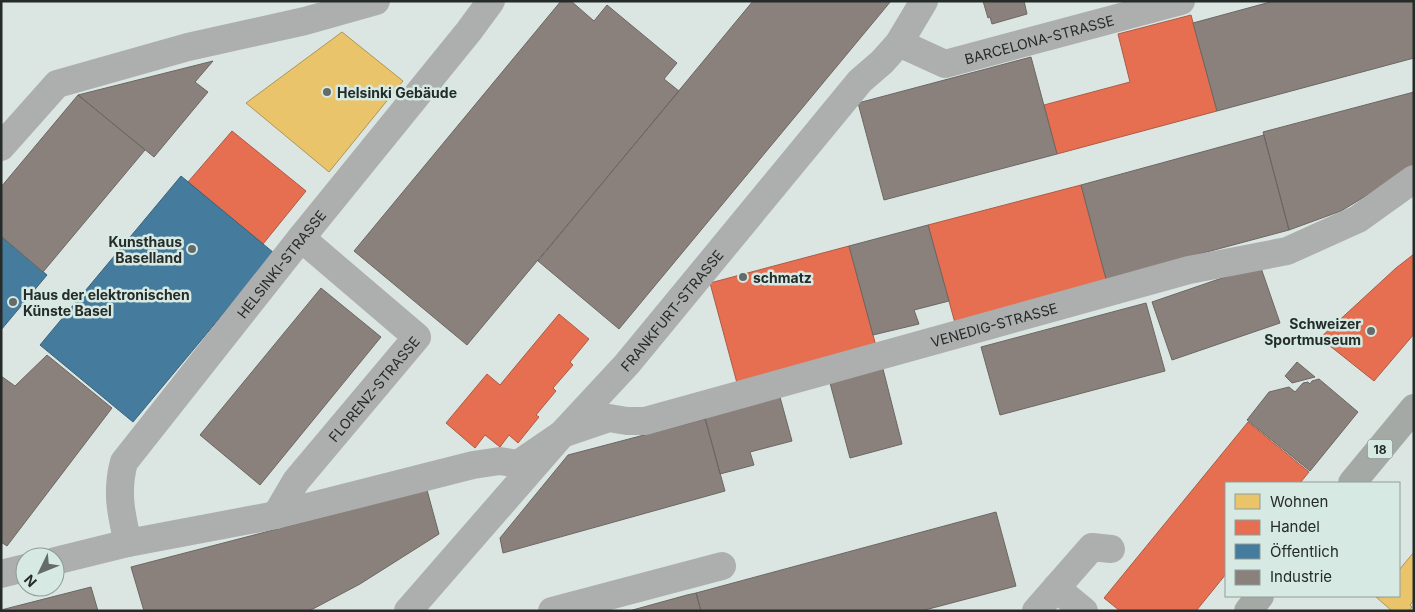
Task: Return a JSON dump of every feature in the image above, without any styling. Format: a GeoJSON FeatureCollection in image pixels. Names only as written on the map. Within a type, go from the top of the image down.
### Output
{"type":"FeatureCollection","features":[{"type":"Feature","properties":{"kind":"main road","name":"18"},"geometry":{"type":"LineString","coordinates":[[1353,482],[1414,408]]}},
{"type":"Feature","properties":{"kind":"main road"},"geometry":{"type":"LineString","coordinates":[[1248,611],[1259,597]]}},
{"type":"Feature","properties":{"kind":"street"},"geometry":{"type":"LineString","coordinates":[[1,147],[58,84],[188,47],[305,21],[376,1]]}},
{"type":"Feature","properties":{"kind":"street","name":"HELSINKI-STRASSE"},"geometry":{"type":"LineString","coordinates":[[128,543],[119,495],[119,479],[124,462],[301,238],[469,31],[490,1]]}},
{"type":"Feature","properties":{"kind":"street","name":"FRANKFURT-STRASSE"},"geometry":{"type":"LineString","coordinates":[[408,611],[562,434],[626,364],[860,82],[882,62],[898,43],[924,1]]}},
{"type":"Feature","properties":{"kind":"street","name":"BARCELONA-STRASSE"},"geometry":{"type":"LineString","coordinates":[[898,43],[945,64],[1181,1]]}},
{"type":"Feature","properties":{"kind":"street","name":"VENEDIG-STRASSE"},"geometry":{"type":"LineString","coordinates":[[562,434],[609,418],[627,421],[645,420],[1189,270],[1286,251],[1358,219],[1414,179]]}},
{"type":"Feature","properties":{"kind":"street","name":"FLORENZ-STRASSE"},"geometry":{"type":"LineString","coordinates":[[276,515],[296,481],[417,337],[301,238]]}},
{"type":"Feature","properties":{"kind":"street"},"geometry":{"type":"LineString","coordinates":[[65,559],[128,543],[276,515],[473,465],[500,461],[518,464],[562,434]]}},
{"type":"Feature","properties":{"kind":"street"},"geometry":{"type":"LineString","coordinates":[[1036,611],[1092,548],[1111,549]]}},
{"type":"Feature","properties":{"kind":"street"},"geometry":{"type":"LineString","coordinates":[[552,611],[722,566]]}},
{"type":"Feature","properties":{"kind":"street"},"geometry":{"type":"LineString","coordinates":[[1,574],[15,570]]}},
{"type":"Feature","properties":{"kind":"street"},"geometry":{"type":"LineString","coordinates":[[1056,588],[1084,611]]}},
{"type":"Feature","properties":{"kind":"building: Wohnen","name":"Helsinki Gebäude"},"geometry":{"type":"Polygon","coordinates":[[[342,32],[403,81],[329,172],[246,103],[342,32]]]}},
{"type":"Feature","properties":{"kind":"building: Wohnen"},"geometry":{"type":"Polygon","coordinates":[[[1414,552],[1414,600],[1410,605],[1412,607],[1409,611],[1392,611],[1376,597],[1400,597],[1400,569],[1414,552]]]}},
{"type":"Feature","properties":{"kind":"building: Handel"},"geometry":{"type":"Polygon","coordinates":[[[1191,15],[1217,111],[1057,154],[1044,105],[1130,82],[1118,34],[1191,15]]]}},
{"type":"Feature","properties":{"kind":"building: Handel"},"geometry":{"type":"Polygon","coordinates":[[[232,131],[306,191],[263,244],[188,182],[232,131]]]}},
{"type":"Feature","properties":{"kind":"building: Handel"},"geometry":{"type":"Polygon","coordinates":[[[1081,185],[1107,282],[955,323],[928,225],[1081,185]]]}},
{"type":"Feature","properties":{"kind":"building: Handel"},"geometry":{"type":"Polygon","coordinates":[[[849,246],[876,346],[737,383],[710,283],[849,246]]]}},
{"type":"Feature","properties":{"kind":"building: Handel"},"geometry":{"type":"Polygon","coordinates":[[[1414,254],[1414,334],[1374,381],[1320,338],[1396,268],[1414,254]]]}},
{"type":"Feature","properties":{"kind":"building: Handel"},"geometry":{"type":"Polygon","coordinates":[[[559,314],[589,339],[570,362],[573,365],[553,388],[556,391],[536,415],[539,417],[518,443],[509,435],[500,447],[485,435],[475,448],[446,423],[487,374],[500,385],[559,314]]]}},
{"type":"Feature","properties":{"kind":"building: Handel"},"geometry":{"type":"Polygon","coordinates":[[[1248,422],[1309,472],[1301,482],[1225,482],[1225,575],[1196,611],[1120,611],[1104,598],[1248,422]]]}},
{"type":"Feature","properties":{"kind":"building: Öffentlich"},"geometry":{"type":"Polygon","coordinates":[[[181,176],[274,253],[133,422],[40,345],[181,176]]]}},
{"type":"Feature","properties":{"kind":"building: Öffentlich","name":"Haus der elektronischen Künste Basel"},"geometry":{"type":"Polygon","coordinates":[[[1,236],[47,275],[1,330],[1,236]]]}},
{"type":"Feature","properties":{"kind":"building: Industrie"},"geometry":{"type":"Polygon","coordinates":[[[561,1],[571,1],[594,21],[607,5],[677,63],[664,79],[679,91],[467,345],[354,251],[561,1]]]}},
{"type":"Feature","properties":{"kind":"building: Industrie"},"geometry":{"type":"Polygon","coordinates":[[[753,1],[891,1],[619,329],[538,261],[753,1]]]}},
{"type":"Feature","properties":{"kind":"building: Industrie"},"geometry":{"type":"Polygon","coordinates":[[[983,1],[1024,1],[1027,14],[992,24],[990,17],[988,18],[983,1]]]}},
{"type":"Feature","properties":{"kind":"building: Industrie"},"geometry":{"type":"Polygon","coordinates":[[[1274,1],[1414,1],[1414,58],[1217,111],[1193,23],[1274,1]]]}},
{"type":"Feature","properties":{"kind":"building: Industrie"},"geometry":{"type":"Polygon","coordinates":[[[1031,57],[1057,154],[884,200],[858,103],[1031,57]]]}},
{"type":"Feature","properties":{"kind":"building: Industrie"},"geometry":{"type":"Polygon","coordinates":[[[213,61],[195,82],[208,92],[154,157],[78,95],[213,61]]]}},
{"type":"Feature","properties":{"kind":"building: Industrie"},"geometry":{"type":"Polygon","coordinates":[[[1414,92],[1414,167],[1341,211],[1289,230],[1263,132],[1414,92]]]}},
{"type":"Feature","properties":{"kind":"building: Industrie"},"geometry":{"type":"Polygon","coordinates":[[[78,95],[145,150],[43,272],[1,236],[1,187],[78,95]]]}},
{"type":"Feature","properties":{"kind":"building: Industrie"},"geometry":{"type":"Polygon","coordinates":[[[1264,135],[1289,230],[1106,279],[1081,185],[1264,135]]]}},
{"type":"Feature","properties":{"kind":"building: Industrie"},"geometry":{"type":"Polygon","coordinates":[[[928,225],[949,301],[914,310],[919,324],[873,335],[849,246],[928,225]]]}},
{"type":"Feature","properties":{"kind":"building: Industrie"},"geometry":{"type":"Polygon","coordinates":[[[1260,265],[1280,323],[1172,360],[1152,302],[1260,265]]]}},
{"type":"Feature","properties":{"kind":"building: Industrie"},"geometry":{"type":"Polygon","coordinates":[[[321,288],[381,337],[260,485],[200,435],[321,288]]]}},
{"type":"Feature","properties":{"kind":"building: Industrie"},"geometry":{"type":"Polygon","coordinates":[[[1146,303],[1165,371],[1000,415],[981,347],[1146,303]]]}},
{"type":"Feature","properties":{"kind":"building: Industrie"},"geometry":{"type":"Polygon","coordinates":[[[47,355],[112,408],[7,546],[1,542],[1,376],[15,386],[47,355]]]}},
{"type":"Feature","properties":{"kind":"building: Industrie"},"geometry":{"type":"Polygon","coordinates":[[[1297,362],[1315,377],[1292,383],[1285,376],[1297,362]]]}},
{"type":"Feature","properties":{"kind":"building: Industrie"},"geometry":{"type":"Polygon","coordinates":[[[883,369],[902,444],[850,458],[830,383],[883,369]]]}},
{"type":"Feature","properties":{"kind":"building: Industrie"},"geometry":{"type":"Polygon","coordinates":[[[1319,379],[1358,412],[1310,471],[1247,420],[1269,392],[1289,387],[1295,392],[1303,383],[1308,382],[1310,384],[1312,381],[1319,379]]]}},
{"type":"Feature","properties":{"kind":"building: Industrie"},"geometry":{"type":"Polygon","coordinates":[[[780,397],[792,441],[750,452],[754,465],[720,474],[705,417],[780,397]]]}},
{"type":"Feature","properties":{"kind":"building: Industrie"},"geometry":{"type":"Polygon","coordinates":[[[705,419],[725,491],[503,553],[500,538],[568,455],[705,419]]]}},
{"type":"Feature","properties":{"kind":"building: Industrie"},"geometry":{"type":"Polygon","coordinates":[[[427,490],[439,534],[360,584],[309,611],[144,611],[131,567],[427,490]]]}},
{"type":"Feature","properties":{"kind":"building: Industrie"},"geometry":{"type":"Polygon","coordinates":[[[996,512],[1016,586],[921,611],[701,611],[696,593],[996,512]]]}},
{"type":"Feature","properties":{"kind":"building: Industrie"},"geometry":{"type":"Polygon","coordinates":[[[91,587],[98,611],[1,611],[52,597],[65,597],[65,594],[91,587]]]}},
{"type":"Feature","properties":{"kind":"building: Industrie"},"geometry":{"type":"Polygon","coordinates":[[[696,593],[701,611],[629,611],[687,595],[696,593]]]}},
{"type":"Feature","properties":{"kind":"place","name":"Helsinki Gebäude"},"geometry":{"type":"Point","coordinates":[327,92]}},
{"type":"Feature","properties":{"kind":"place","name":"Kunsthaus Baselland"},"geometry":{"type":"Point","coordinates":[192,249]}},
{"type":"Feature","properties":{"kind":"place","name":"schmatz"},"geometry":{"type":"Point","coordinates":[743,277]}},
{"type":"Feature","properties":{"kind":"place","name":"Haus der elektronischen Künste Basel"},"geometry":{"type":"Point","coordinates":[13,302]}},
{"type":"Feature","properties":{"kind":"place","name":"Schweizer Sportmuseum"},"geometry":{"type":"Point","coordinates":[1371,331]}}]}
